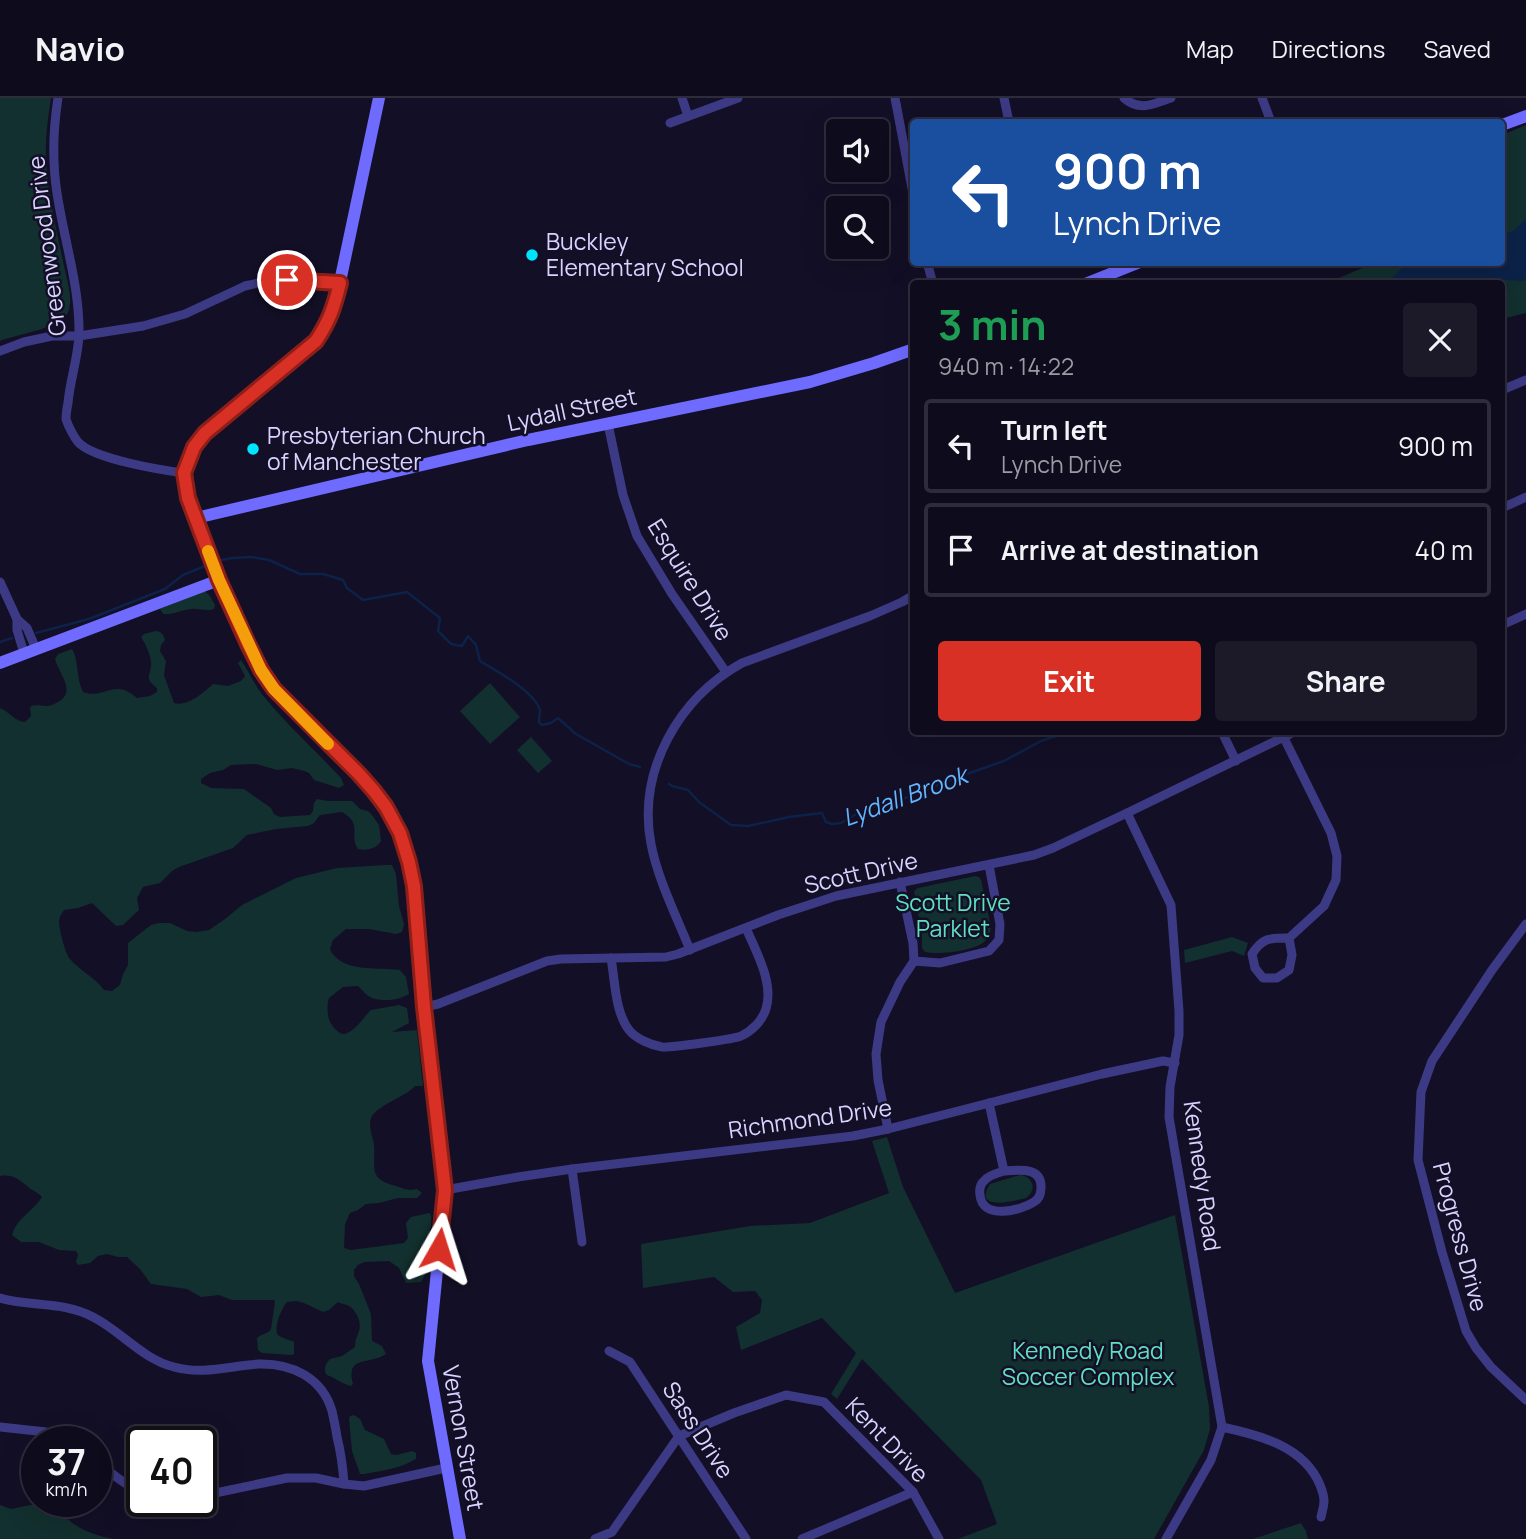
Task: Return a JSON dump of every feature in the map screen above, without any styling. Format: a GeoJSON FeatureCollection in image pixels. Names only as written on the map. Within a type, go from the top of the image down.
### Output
{"type":"FeatureCollection","features":[{"type":"Feature","properties":{"kind":"street","name":"Greenwood Drive"},"geometry":{"type":"LineString","coordinates":[[58,98],[53,162],[76,296],[79,335],[66,418],[79,443],[90,451],[184,473]]}},
{"type":"Feature","properties":{"kind":"street"},"geometry":{"type":"LineString","coordinates":[[184,473],[194,447],[205,433],[316,341],[325,328],[334,310],[379,98]]}},
{"type":"Feature","properties":{"kind":"street"},"geometry":{"type":"LineString","coordinates":[[682,98],[688,116]]}},
{"type":"Feature","properties":{"kind":"street"},"geometry":{"type":"LineString","coordinates":[[670,123],[737,98]]}},
{"type":"Feature","properties":{"kind":"street"},"geometry":{"type":"LineString","coordinates":[[895,98],[910,178]]}},
{"type":"Feature","properties":{"kind":"street"},"geometry":{"type":"LineString","coordinates":[[1004,98],[1008,119]]}},
{"type":"Feature","properties":{"kind":"street"},"geometry":{"type":"LineString","coordinates":[[1124,98],[1136,106],[1149,106],[1171,98]]}},
{"type":"Feature","properties":{"kind":"street"},"geometry":{"type":"LineString","coordinates":[[1262,98],[1270,119]]}},
{"type":"Feature","properties":{"kind":"street"},"geometry":{"type":"LineString","coordinates":[[1505,124],[1526,116]]}},
{"type":"Feature","properties":{"kind":"street"},"geometry":{"type":"LineString","coordinates":[[1095,280],[1130,266]]}},
{"type":"Feature","properties":{"kind":"street"},"geometry":{"type":"LineString","coordinates":[[0,351],[52,336],[143,326],[185,314],[245,286],[267,281],[340,283]]}},
{"type":"Feature","properties":{"kind":"street","name":"Lydall Street"},"geometry":{"type":"LineString","coordinates":[[196,518],[528,440],[810,382],[910,350]]}},
{"type":"Feature","properties":{"kind":"street"},"geometry":{"type":"LineString","coordinates":[[1505,389],[1526,380]]}},
{"type":"Feature","properties":{"kind":"street","name":"Esquire Drive"},"geometry":{"type":"LineString","coordinates":[[608,424],[623,495],[637,536],[672,594],[726,672]]}},
{"type":"Feature","properties":{"kind":"street","name":"Vernon Street"},"geometry":{"type":"LineString","coordinates":[[184,473],[188,498],[215,568],[261,670],[274,689],[359,774],[386,807],[400,833],[414,886],[424,1007],[445,1190],[428,1361],[460,1539]]}},
{"type":"Feature","properties":{"kind":"street"},"geometry":{"type":"LineString","coordinates":[[1505,507],[1526,497]]}},
{"type":"Feature","properties":{"kind":"street"},"geometry":{"type":"LineString","coordinates":[[0,663],[26,640],[215,568]]}},
{"type":"Feature","properties":{"kind":"street"},"geometry":{"type":"LineString","coordinates":[[0,582],[26,640]]}},
{"type":"Feature","properties":{"kind":"street"},"geometry":{"type":"LineString","coordinates":[[690,950],[659,874],[651,842],[649,818],[651,788],[659,757],[672,729],[710,684],[726,672],[757,656],[870,616],[910,597]]}},
{"type":"Feature","properties":{"kind":"street"},"geometry":{"type":"LineString","coordinates":[[1505,624],[1526,614]]}},
{"type":"Feature","properties":{"kind":"street"},"geometry":{"type":"LineString","coordinates":[[1223,735],[1236,761]]}},
{"type":"Feature","properties":{"kind":"street","name":"Scott Drive"},"geometry":{"type":"LineString","coordinates":[[424,1007],[547,961],[666,957],[811,903],[1034,855],[1289,735]]}},
{"type":"Feature","properties":{"kind":"street"},"geometry":{"type":"LineString","coordinates":[[1284,738],[1331,833],[1337,856],[1336,880],[1324,906],[1289,938],[1271,938],[1258,944],[1252,954],[1255,968],[1263,978],[1277,978],[1289,970],[1292,956],[1289,938]]}},
{"type":"Feature","properties":{"kind":"street","name":"Kennedy Road"},"geometry":{"type":"LineString","coordinates":[[1127,813],[1171,905],[1179,1012],[1169,1116],[1222,1427],[1212,1460],[1166,1539]]}},
{"type":"Feature","properties":{"kind":"street"},"geometry":{"type":"LineString","coordinates":[[914,961],[940,963],[989,951],[999,940],[1000,925],[989,865]]}},
{"type":"Feature","properties":{"kind":"street"},"geometry":{"type":"LineString","coordinates":[[888,1129],[878,1080],[876,1054],[881,1022],[900,982],[914,961],[913,943],[900,882]]}},
{"type":"Feature","properties":{"kind":"street","name":"Progress Drive"},"geometry":{"type":"LineString","coordinates":[[1526,924],[1432,1061],[1421,1093],[1418,1160],[1466,1331],[1491,1367],[1526,1401]]}},
{"type":"Feature","properties":{"kind":"street"},"geometry":{"type":"LineString","coordinates":[[611,958],[620,1014],[630,1032],[645,1042],[664,1047],[739,1038],[756,1026],[765,1010],[768,991],[763,970],[746,928]]}},
{"type":"Feature","properties":{"kind":"street","name":"Richmond Drive"},"geometry":{"type":"LineString","coordinates":[[445,1190],[572,1169],[804,1142],[888,1129],[1102,1074],[1163,1060],[1175,1063]]}},
{"type":"Feature","properties":{"kind":"street"},"geometry":{"type":"LineString","coordinates":[[989,1103],[1004,1171]]}},
{"type":"Feature","properties":{"kind":"street"},"geometry":{"type":"LineString","coordinates":[[572,1169],[582,1242]]}},
{"type":"Feature","properties":{"kind":"street"},"geometry":{"type":"LineString","coordinates":[[1024,1169],[1034,1172],[1041,1185],[1038,1198],[1010,1210],[994,1211],[986,1208],[980,1197],[981,1184],[986,1178],[1004,1171],[1024,1169]]}},
{"type":"Feature","properties":{"kind":"street"},"geometry":{"type":"LineString","coordinates":[[0,1298],[18,1303],[74,1308],[95,1318],[152,1358],[173,1367],[197,1371],[224,1370],[257,1364],[282,1365],[306,1375],[322,1391],[332,1409],[344,1467],[344,1485]]}},
{"type":"Feature","properties":{"kind":"street","name":"Sass Drive"},"geometry":{"type":"LineString","coordinates":[[609,1351],[630,1362],[746,1539]]}},
{"type":"Feature","properties":{"kind":"street","name":"Kent Drive"},"geometry":{"type":"LineString","coordinates":[[679,1436],[786,1395],[824,1402],[913,1492],[939,1539]]}},
{"type":"Feature","properties":{"kind":"street"},"geometry":{"type":"LineString","coordinates":[[0,1427],[21,1429]]}},
{"type":"Feature","properties":{"kind":"street"},"geometry":{"type":"LineString","coordinates":[[1222,1427],[1274,1441],[1308,1464],[1325,1498],[1321,1517]]}},
{"type":"Feature","properties":{"kind":"street"},"geometry":{"type":"LineString","coordinates":[[595,1539],[612,1532],[679,1436]]}},
{"type":"Feature","properties":{"kind":"street"},"geometry":{"type":"LineString","coordinates":[[217,1493],[287,1478],[316,1478],[344,1485],[364,1486],[446,1468]]}},
{"type":"Feature","properties":{"kind":"street"},"geometry":{"type":"LineString","coordinates":[[802,1539],[913,1492]]}},
{"type":"Feature","properties":{"kind":"green space"},"geometry":{"type":"Polygon","coordinates":[[[0,98],[51,98],[46,143],[47,172],[70,302],[68,313],[61,321],[0,341],[0,98]]]}},
{"type":"Feature","properties":{"kind":"green space"},"geometry":{"type":"Polygon","coordinates":[[[1526,125],[1526,313],[1505,318],[1505,280],[1334,280],[1367,266],[1505,266],[1505,134],[1526,125]]]}},
{"type":"Feature","properties":{"kind":"green space"},"geometry":{"type":"Polygon","coordinates":[[[205,591],[215,605],[214,609],[191,609],[163,614],[160,609],[205,591]]]}},
{"type":"Feature","properties":{"kind":"green space"},"geometry":{"type":"Polygon","coordinates":[[[156,631],[162,634],[165,640],[160,651],[166,661],[164,675],[174,703],[190,701],[213,684],[228,686],[241,681],[245,676],[238,663],[241,660],[261,693],[341,778],[344,785],[339,788],[314,780],[309,773],[292,768],[277,770],[256,764],[231,765],[210,773],[201,779],[201,783],[211,788],[244,789],[280,817],[310,815],[317,799],[352,801],[372,815],[379,825],[381,841],[371,849],[358,849],[352,821],[342,812],[320,815],[308,826],[247,835],[233,848],[179,867],[160,883],[143,887],[137,898],[139,910],[123,925],[116,926],[92,903],[64,910],[59,921],[70,959],[104,990],[112,991],[120,985],[128,965],[128,943],[151,925],[170,923],[187,931],[209,930],[242,905],[296,878],[337,868],[392,865],[396,874],[404,924],[402,932],[396,934],[369,929],[346,929],[333,940],[330,949],[335,957],[351,965],[400,970],[406,977],[409,994],[396,999],[381,1000],[370,997],[358,986],[343,987],[329,998],[328,1011],[333,1027],[343,1034],[354,1029],[371,1010],[399,1005],[407,1008],[409,1023],[392,1032],[417,1030],[423,1086],[415,1086],[379,1109],[371,1118],[370,1124],[377,1176],[387,1183],[411,1190],[417,1189],[422,1193],[417,1198],[398,1198],[366,1204],[350,1213],[345,1224],[344,1248],[351,1250],[404,1243],[408,1238],[406,1223],[411,1217],[429,1213],[431,1224],[427,1266],[421,1282],[406,1283],[399,1268],[389,1261],[364,1262],[354,1270],[354,1276],[371,1314],[372,1341],[382,1346],[386,1354],[356,1365],[351,1375],[351,1386],[327,1375],[325,1369],[330,1359],[342,1356],[355,1347],[360,1324],[356,1313],[349,1306],[338,1302],[323,1312],[304,1303],[287,1302],[279,1318],[277,1332],[279,1336],[294,1342],[294,1354],[262,1353],[258,1350],[257,1338],[271,1329],[274,1300],[232,1300],[219,1295],[201,1297],[187,1289],[151,1284],[127,1257],[107,1254],[98,1256],[90,1263],[78,1265],[76,1251],[59,1250],[39,1242],[21,1242],[12,1235],[14,1229],[42,1197],[15,1178],[0,1176],[0,708],[25,722],[31,716],[30,707],[49,706],[60,701],[67,690],[55,659],[58,654],[72,649],[83,692],[90,694],[122,689],[137,698],[150,696],[157,692],[157,688],[149,680],[151,659],[141,637],[156,631]]]}},
{"type":"Feature","properties":{"kind":"green space"},"geometry":{"type":"Polygon","coordinates":[[[490,683],[520,717],[490,744],[460,711],[490,683]]]}},
{"type":"Feature","properties":{"kind":"green space"},"geometry":{"type":"Polygon","coordinates":[[[531,737],[552,761],[538,773],[517,750],[531,737]]]}},
{"type":"Feature","properties":{"kind":"green space","name":"Scott Drive Parklet"},"geometry":{"type":"Polygon","coordinates":[[[975,876],[981,880],[990,923],[988,938],[975,947],[966,949],[925,952],[922,948],[914,891],[975,876]]]}},
{"type":"Feature","properties":{"kind":"green space"},"geometry":{"type":"Polygon","coordinates":[[[1232,937],[1248,943],[1244,956],[1232,951],[1185,963],[1184,950],[1232,937]]]}},
{"type":"Feature","properties":{"kind":"green space","name":"Kennedy Road Soccer Complex"},"geometry":{"type":"Polygon","coordinates":[[[887,1137],[903,1187],[955,1293],[1175,1215],[1209,1407],[1210,1429],[1204,1450],[1154,1539],[958,1539],[997,1524],[981,1480],[862,1359],[837,1399],[831,1394],[856,1353],[822,1318],[741,1350],[736,1327],[760,1313],[762,1300],[755,1291],[733,1292],[714,1277],[643,1288],[641,1244],[750,1226],[810,1223],[889,1193],[872,1141],[887,1137]]]}},
{"type":"Feature","properties":{"kind":"green space"},"geometry":{"type":"Polygon","coordinates":[[[1020,1175],[1028,1178],[1032,1184],[1032,1191],[1026,1198],[997,1203],[986,1198],[990,1184],[1020,1175]]]}},
{"type":"Feature","properties":{"kind":"green space"},"geometry":{"type":"Polygon","coordinates":[[[354,1415],[360,1419],[365,1430],[384,1439],[391,1454],[412,1451],[416,1453],[416,1459],[391,1469],[360,1474],[352,1451],[349,1419],[354,1415]]]}},
{"type":"Feature","properties":{"kind":"green space"},"geometry":{"type":"Polygon","coordinates":[[[0,1505],[11,1509],[21,1507],[21,1517],[66,1517],[79,1528],[113,1539],[0,1539],[0,1505]]]}},
{"type":"Feature","properties":{"kind":"green space"},"geometry":{"type":"Polygon","coordinates":[[[1301,1523],[1308,1539],[1253,1539],[1301,1523]]]}},
{"type":"Feature","properties":{"kind":"water"},"geometry":{"type":"Polygon","coordinates":[[[1526,219],[1526,281],[1389,280],[1405,266],[1505,266],[1505,234],[1513,231],[1526,219]]]}},
{"type":"Feature","properties":{"kind":"waterway","name":"Lydall Brook"},"geometry":{"type":"LineString","coordinates":[[216,561],[251,557],[269,560],[300,574],[323,574],[343,580],[347,588],[363,600],[407,592],[440,618],[438,631],[451,644],[462,646],[468,636],[476,645],[480,661],[514,682],[530,696],[540,710],[539,722],[542,725],[558,718],[576,734],[629,764],[640,767]]}},
{"type":"Feature","properties":{"kind":"waterway","name":"Lydall Brook"},"geometry":{"type":"LineString","coordinates":[[36,633],[89,619],[165,589],[183,575],[210,564]]}},
{"type":"Feature","properties":{"kind":"waterway","name":"Lydall Brook"},"geometry":{"type":"LineString","coordinates":[[0,642],[12,638]]}},
{"type":"Feature","properties":{"kind":"waterway","name":"Lydall Brook"},"geometry":{"type":"LineString","coordinates":[[669,784],[688,790],[699,802],[731,825],[748,826],[822,813],[826,822],[841,823],[867,808],[890,804],[1004,761],[1041,741],[1060,735]]}},
{"type":"Feature","properties":{"kind":"slow traffic"},"geometry":{"type":"LineString","coordinates":[[208,551],[261,670],[274,689],[328,744]]}},
{"type":"Feature","properties":{"kind":"place","name":"Buckley Elementary School"},"geometry":{"type":"Point","coordinates":[532,255]}},
{"type":"Feature","properties":{"kind":"place","name":"Presbyterian Church of Manchester"},"geometry":{"type":"Point","coordinates":[253,449]}},
{"type":"Feature","properties":{"kind":"route"},"geometry":{"type":"LineString","coordinates":[[287,280],[340,283],[334,310],[325,328],[316,341],[205,433],[194,447],[184,473],[188,498],[219,580],[261,670],[274,689],[374,791],[400,833],[414,886],[424,1007],[445,1190],[439,1249]]}}]}
